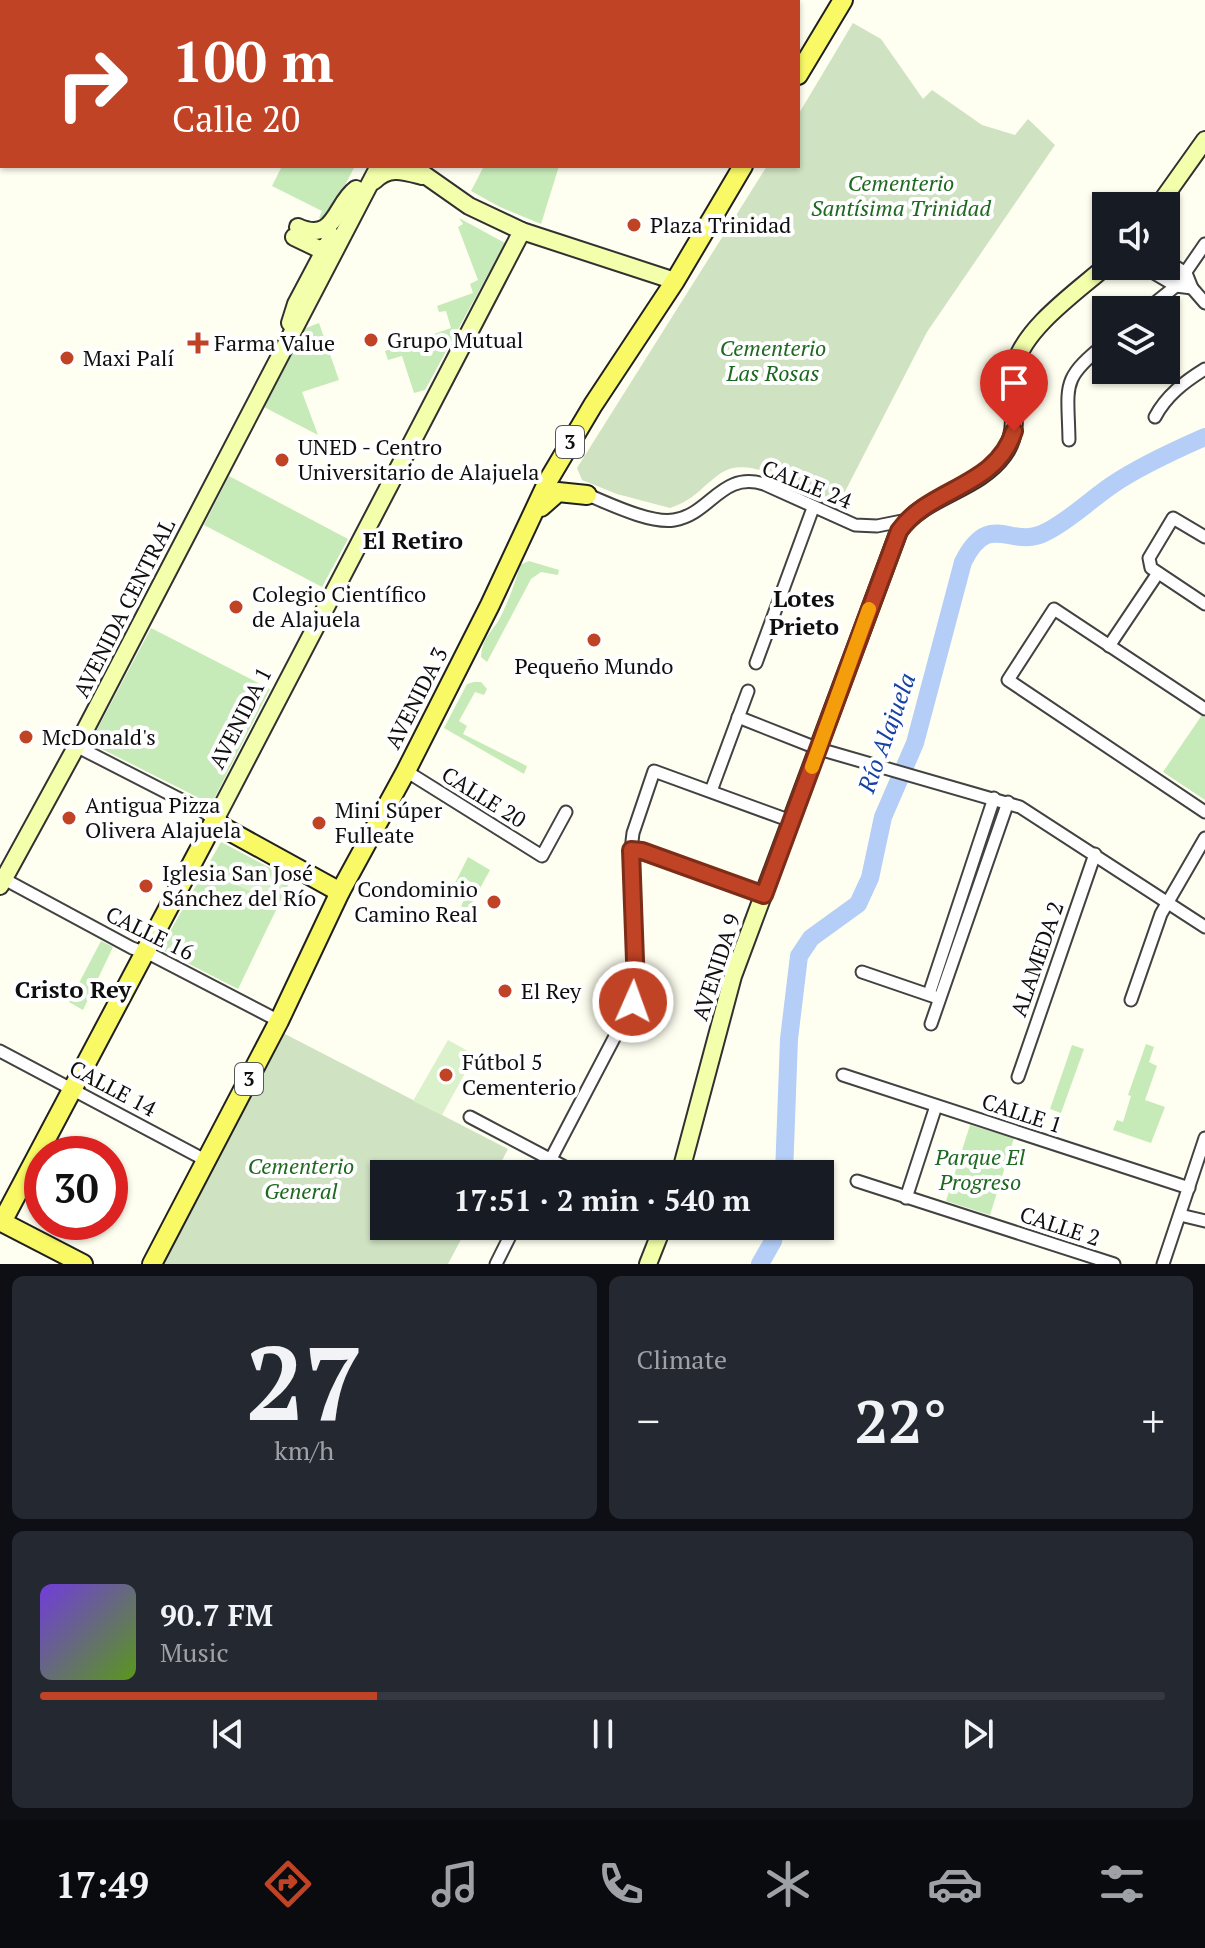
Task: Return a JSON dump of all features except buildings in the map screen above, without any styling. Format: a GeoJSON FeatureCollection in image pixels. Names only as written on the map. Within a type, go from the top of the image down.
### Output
{"type":"FeatureCollection","features":[{"type":"Feature","properties":{"kind":"main road"},"geometry":{"type":"LineString","coordinates":[[800,72],[843,0]]}},
{"type":"Feature","properties":{"kind":"main road","name":"AVENIDA 3"},"geometry":{"type":"LineString","coordinates":[[152,1264],[279,1021],[340,892],[406,771],[490,605],[549,479],[570,441],[675,281],[742,168]]}},
{"type":"Feature","properties":{"kind":"main road"},"geometry":{"type":"LineString","coordinates":[[570,441],[566,468],[571,480],[587,495]]}},
{"type":"Feature","properties":{"kind":"main road"},"geometry":{"type":"LineString","coordinates":[[528,521],[554,494],[569,491],[587,495]]}},
{"type":"Feature","properties":{"kind":"main road"},"geometry":{"type":"LineString","coordinates":[[215,820],[224,828],[340,892]]}},
{"type":"Feature","properties":{"kind":"main road","name":"AVENIDA 1"},"geometry":{"type":"LineString","coordinates":[[1,1223],[215,820]]}},
{"type":"Feature","properties":{"kind":"main road"},"geometry":{"type":"LineString","coordinates":[[1,1223],[83,1264]]}},
{"type":"Feature","properties":{"kind":"street"},"geometry":{"type":"LineString","coordinates":[[1168,192],[1205,140]]}},
{"type":"Feature","properties":{"kind":"street"},"geometry":{"type":"LineString","coordinates":[[415,168],[469,206],[522,231],[675,281]]}},
{"type":"Feature","properties":{"kind":"street"},"geometry":{"type":"LineString","coordinates":[[367,174],[374,180],[388,171],[404,171],[428,178]]}},
{"type":"Feature","properties":{"kind":"street"},"geometry":{"type":"LineString","coordinates":[[295,235],[329,226],[348,195],[367,174]]}},
{"type":"Feature","properties":{"kind":"street"},"geometry":{"type":"LineString","coordinates":[[295,235],[319,249],[334,243],[367,174]]}},
{"type":"Feature","properties":{"kind":"street","name":"AVENIDA CENTRAL"},"geometry":{"type":"LineString","coordinates":[[313,284],[325,249],[367,174]]}},
{"type":"Feature","properties":{"kind":"street","name":"AVENIDA CENTRAL"},"geometry":{"type":"LineString","coordinates":[[2,883],[283,347],[295,322],[296,304],[313,284],[367,174]]}},
{"type":"Feature","properties":{"kind":"street","name":"AVENIDA 1"},"geometry":{"type":"LineString","coordinates":[[215,820],[522,231]]}},
{"type":"Feature","properties":{"kind":"street"},"geometry":{"type":"LineString","coordinates":[[295,235],[308,266],[293,299],[295,322]]}},
{"type":"Feature","properties":{"kind":"street"},"geometry":{"type":"LineString","coordinates":[[1162,296],[1181,280],[1205,244]]}},
{"type":"Feature","properties":{"kind":"street","name":"AVENIDA 9"},"geometry":{"type":"LineString","coordinates":[[684,1160],[733,976],[891,547],[907,520],[982,474],[1004,455],[1014,431],[1013,379],[1018,354],[1035,331],[1092,279]]}},
{"type":"Feature","properties":{"kind":"street"},"geometry":{"type":"LineString","coordinates":[[1181,280],[1205,303]]}},
{"type":"Feature","properties":{"kind":"street"},"geometry":{"type":"LineString","coordinates":[[1069,440],[1070,380],[1077,368],[1092,355]]}},
{"type":"Feature","properties":{"kind":"street"},"geometry":{"type":"LineString","coordinates":[[1155,417],[1163,403],[1180,386],[1205,369]]}},
{"type":"Feature","properties":{"kind":"street","name":"CALLE 24"},"geometry":{"type":"LineString","coordinates":[[549,479],[653,519],[671,520],[697,510],[724,488],[736,482],[749,481],[764,484],[849,524],[877,526],[907,520]]}},
{"type":"Feature","properties":{"kind":"street"},"geometry":{"type":"LineString","coordinates":[[756,663],[813,508]]}},
{"type":"Feature","properties":{"kind":"street"},"geometry":{"type":"LineString","coordinates":[[1205,537],[1173,518],[1149,558],[1154,571],[1205,604]]}},
{"type":"Feature","properties":{"kind":"street"},"geometry":{"type":"LineString","coordinates":[[877,526],[889,532],[891,547]]}},
{"type":"Feature","properties":{"kind":"street"},"geometry":{"type":"LineString","coordinates":[[1109,646],[1154,571]]}},
{"type":"Feature","properties":{"kind":"street"},"geometry":{"type":"LineString","coordinates":[[1205,709],[1054,609],[1008,680],[1205,812]]}},
{"type":"Feature","properties":{"kind":"street"},"geometry":{"type":"LineString","coordinates":[[711,791],[748,691]]}},
{"type":"Feature","properties":{"kind":"street"},"geometry":{"type":"LineString","coordinates":[[738,717],[819,749],[1008,802],[1031,812],[1205,927]]}},
{"type":"Feature","properties":{"kind":"street"},"geometry":{"type":"LineString","coordinates":[[76,746],[215,820]]}},
{"type":"Feature","properties":{"kind":"street","name":"CALLE 20"},"geometry":{"type":"LineString","coordinates":[[406,771],[542,856],[566,812]]}},
{"type":"Feature","properties":{"kind":"street"},"geometry":{"type":"LineString","coordinates":[[470,1117],[550,1159],[633,1002],[636,988],[631,850],[633,833],[654,771],[791,821]]}},
{"type":"Feature","properties":{"kind":"street"},"geometry":{"type":"LineString","coordinates":[[931,1024],[934,996],[994,798]]}},
{"type":"Feature","properties":{"kind":"street"},"geometry":{"type":"LineString","coordinates":[[934,996],[1008,802]]}},
{"type":"Feature","properties":{"kind":"street"},"geometry":{"type":"LineString","coordinates":[[1131,1000],[1167,902],[1205,838]]}},
{"type":"Feature","properties":{"kind":"street"},"geometry":{"type":"LineString","coordinates":[[631,850],[642,851],[764,895]]}},
{"type":"Feature","properties":{"kind":"street","name":"ALAMEDA 2"},"geometry":{"type":"LineString","coordinates":[[1018,1077],[1095,854]]}},
{"type":"Feature","properties":{"kind":"street","name":"CALLE 16"},"geometry":{"type":"LineString","coordinates":[[2,883],[279,1021]]}},
{"type":"Feature","properties":{"kind":"street"},"geometry":{"type":"LineString","coordinates":[[862,972],[934,996]]}},
{"type":"Feature","properties":{"kind":"street","name":"CALLE 14"},"geometry":{"type":"LineString","coordinates":[[0,1051],[207,1161]]}},
{"type":"Feature","properties":{"kind":"street","name":"CALLE 1"},"geometry":{"type":"LineString","coordinates":[[843,1075],[1189,1188]]}},
{"type":"Feature","properties":{"kind":"street"},"geometry":{"type":"LineString","coordinates":[[906,1198],[936,1106]]}},
{"type":"Feature","properties":{"kind":"street"},"geometry":{"type":"LineString","coordinates":[[1163,1264],[1205,1138]]}},
{"type":"Feature","properties":{"kind":"street","name":"CALLE 2"},"geometry":{"type":"LineString","coordinates":[[857,1181],[1114,1264]]}},
{"type":"Feature","properties":{"kind":"street"},"geometry":{"type":"LineString","coordinates":[[1180,1215],[1205,1221]]}},
{"type":"Feature","properties":{"kind":"street"},"geometry":{"type":"LineString","coordinates":[[496,1264],[508,1240]]}},
{"type":"Feature","properties":{"kind":"street"},"geometry":{"type":"LineString","coordinates":[[648,1264],[657,1240]]}},
{"type":"Feature","properties":{"kind":"green space"},"geometry":{"type":"Polygon","coordinates":[[[853,23],[881,39],[923,99],[932,90],[982,125],[1015,135],[1028,119],[1055,145],[927,332],[835,511],[780,478],[748,468],[734,468],[721,473],[692,497],[670,508],[617,494],[582,480],[577,468],[766,168],[800,168],[800,112],[853,23]]]}},
{"type":"Feature","properties":{"kind":"green space"},"geometry":{"type":"Polygon","coordinates":[[[281,168],[354,168],[326,221],[319,218],[322,211],[272,186],[281,168]]]}},
{"type":"Feature","properties":{"kind":"green space"},"geometry":{"type":"Polygon","coordinates":[[[483,168],[558,168],[541,224],[471,191],[483,168]]]}},
{"type":"Feature","properties":{"kind":"green space"},"geometry":{"type":"Polygon","coordinates":[[[459,218],[505,243],[425,390],[414,393],[402,356],[388,360],[385,351],[451,328],[446,311],[439,312],[437,306],[473,293],[470,284],[478,280],[458,227],[463,224],[459,218]]]}},
{"type":"Feature","properties":{"kind":"green space"},"geometry":{"type":"Polygon","coordinates":[[[319,323],[339,380],[302,392],[318,435],[264,407],[306,328],[319,323]]]}},
{"type":"Feature","properties":{"kind":"green space"},"geometry":{"type":"Polygon","coordinates":[[[229,476],[348,539],[322,587],[204,525],[229,476]]]}},
{"type":"Feature","properties":{"kind":"green space"},"geometry":{"type":"Polygon","coordinates":[[[529,561],[559,570],[558,575],[541,572],[531,579],[487,662],[481,657],[484,644],[504,610],[520,565],[529,561]]]}},
{"type":"Feature","properties":{"kind":"green space"},"geometry":{"type":"Polygon","coordinates":[[[151,628],[270,689],[214,799],[207,802],[94,745],[92,739],[151,628]]]}},
{"type":"Feature","properties":{"kind":"green space"},"geometry":{"type":"Polygon","coordinates":[[[481,682],[487,689],[484,695],[475,692],[459,721],[467,726],[463,734],[527,766],[524,774],[444,728],[467,684],[481,682]]]}},
{"type":"Feature","properties":{"kind":"green space"},"geometry":{"type":"Polygon","coordinates":[[[1202,715],[1205,718],[1205,800],[1163,772],[1202,715]]]}},
{"type":"Feature","properties":{"kind":"green space"},"geometry":{"type":"Polygon","coordinates":[[[221,842],[291,879],[238,989],[160,949],[221,842]]]}},
{"type":"Feature","properties":{"kind":"green space"},"geometry":{"type":"Polygon","coordinates":[[[468,857],[490,870],[468,910],[461,906],[473,883],[465,879],[451,901],[447,899],[468,857]]]}},
{"type":"Feature","properties":{"kind":"green space"},"geometry":{"type":"Polygon","coordinates":[[[246,862],[284,882],[273,903],[235,884],[246,862]]]}},
{"type":"Feature","properties":{"kind":"green space"},"geometry":{"type":"Polygon","coordinates":[[[101,941],[113,947],[83,1010],[69,1002],[101,941]]]}},
{"type":"Feature","properties":{"kind":"green space","name":"Cementerio General"},"geometry":{"type":"Polygon","coordinates":[[[283,1033],[508,1149],[502,1160],[370,1160],[370,1240],[461,1240],[448,1264],[164,1264],[283,1033]]]}},
{"type":"Feature","properties":{"kind":"green space","name":"Fútbol 5 Cementerio"},"geometry":{"type":"Polygon","coordinates":[[[448,1040],[475,1055],[442,1115],[413,1101],[448,1040]]]}},
{"type":"Feature","properties":{"kind":"green space"},"geometry":{"type":"Polygon","coordinates":[[[1146,1044],[1154,1047],[1149,1062],[1157,1066],[1145,1100],[1165,1107],[1151,1143],[1113,1130],[1117,1120],[1123,1122],[1131,1096],[1128,1095],[1146,1044]]]}},
{"type":"Feature","properties":{"kind":"green space"},"geometry":{"type":"Polygon","coordinates":[[[1072,1045],[1084,1049],[1061,1113],[1050,1109],[1072,1045]]]}},
{"type":"Feature","properties":{"kind":"green space","name":"Parque El Progreso"},"geometry":{"type":"Polygon","coordinates":[[[970,1125],[1014,1138],[990,1215],[946,1201],[970,1125]]]}},
{"type":"Feature","properties":{"kind":"waterway","name":"Río Alajuela"},"geometry":{"type":"LineString","coordinates":[[785,1160],[789,1039],[799,956],[811,938],[858,904],[870,878],[883,817],[915,743],[963,562],[982,537],[992,534],[1033,537],[1046,532],[1123,478],[1205,437]]}},
{"type":"Feature","properties":{"kind":"waterway","name":"Río Alajuela"},"geometry":{"type":"LineString","coordinates":[[760,1264],[773,1240]]}},
{"type":"Feature","properties":{"kind":"slow traffic"},"geometry":{"type":"LineString","coordinates":[[812,767],[869,609]]}},
{"type":"Feature","properties":{"kind":"place","name":"Plaza Trinidad"},"geometry":{"type":"Point","coordinates":[634,225]}},
{"type":"Feature","properties":{"kind":"place","name":"Grupo Mutual"},"geometry":{"type":"Point","coordinates":[371,340]}},
{"type":"Feature","properties":{"kind":"place","name":"Farma Value"},"geometry":{"type":"Point","coordinates":[198,343]}},
{"type":"Feature","properties":{"kind":"place","name":"Maxi Palí"},"geometry":{"type":"Point","coordinates":[67,358]}},
{"type":"Feature","properties":{"kind":"place","name":"UNED - Centro Universitario de Alajuela"},"geometry":{"type":"Point","coordinates":[282,460]}},
{"type":"Feature","properties":{"kind":"place","name":"Colegio Científico de Alajuela"},"geometry":{"type":"Point","coordinates":[236,607]}},
{"type":"Feature","properties":{"kind":"place","name":"Pequeño Mundo"},"geometry":{"type":"Point","coordinates":[594,640]}},
{"type":"Feature","properties":{"kind":"place","name":"McDonald's"},"geometry":{"type":"Point","coordinates":[26,737]}},
{"type":"Feature","properties":{"kind":"place","name":"Antigua Pizza Olivera Alajuela"},"geometry":{"type":"Point","coordinates":[69,818]}},
{"type":"Feature","properties":{"kind":"place","name":"Mini Súper Fulleate"},"geometry":{"type":"Point","coordinates":[319,823]}},
{"type":"Feature","properties":{"kind":"place","name":"Iglesia San José Sánchez del Río"},"geometry":{"type":"Point","coordinates":[146,886]}},
{"type":"Feature","properties":{"kind":"place","name":"Condominio Camino Real"},"geometry":{"type":"Point","coordinates":[494,902]}},
{"type":"Feature","properties":{"kind":"place","name":"El Rey"},"geometry":{"type":"Point","coordinates":[505,991]}},
{"type":"Feature","properties":{"kind":"place","name":"Fútbol 5 Cementerio"},"geometry":{"type":"Point","coordinates":[446,1075]}},
{"type":"Feature","properties":{"kind":"district","name":"El Retiro"},"geometry":{"type":"Point","coordinates":[413,541]}},
{"type":"Feature","properties":{"kind":"district","name":"Lotes Prieto"},"geometry":{"type":"Point","coordinates":[804,613]}},
{"type":"Feature","properties":{"kind":"district","name":"Cristo Rey"},"geometry":{"type":"Point","coordinates":[73,990]}},
{"type":"Feature","properties":{"kind":"route"},"geometry":{"type":"LineString","coordinates":[[633,1002],[636,988],[631,850],[642,851],[764,895],[899,531],[913,515],[995,465],[1004,455],[1014,431]]}},
{"type":"Feature","properties":{"kind":"park label","name":"Cementerio Santísima Trinidad"},"geometry":{"type":"Point","coordinates":[901,196]}},
{"type":"Feature","properties":{"kind":"park label","name":"Cementerio Las Rosas"},"geometry":{"type":"Point","coordinates":[773,360]}}]}
